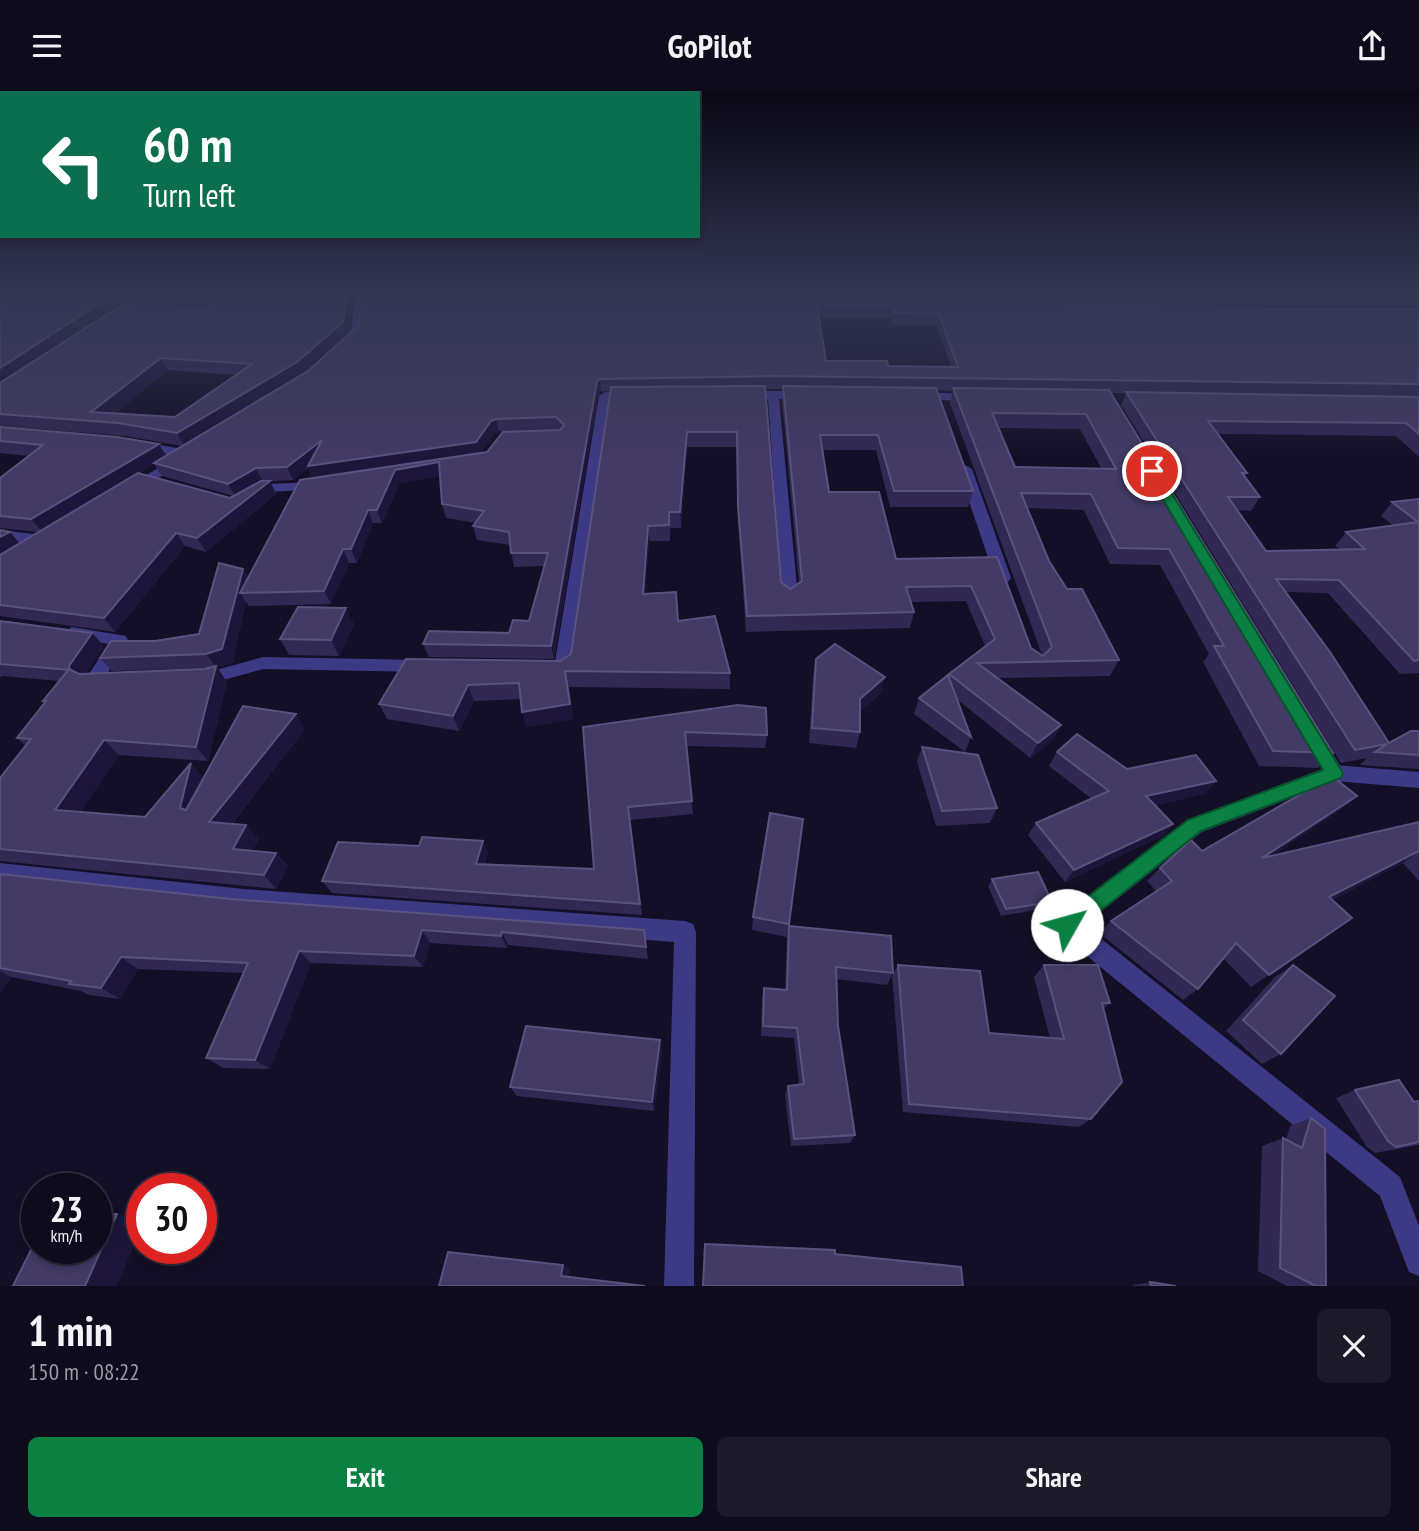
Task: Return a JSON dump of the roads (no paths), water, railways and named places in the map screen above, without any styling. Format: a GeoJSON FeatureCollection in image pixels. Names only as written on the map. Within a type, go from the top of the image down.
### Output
{"type":"FeatureCollection","features":[{"type":"Feature","properties":{"kind":"street"},"geometry":{"type":"LineString","coordinates":[[336,353],[342,348]]}},
{"type":"Feature","properties":{"kind":"street"},"geometry":{"type":"LineString","coordinates":[[774,394],[790,597]]}},
{"type":"Feature","properties":{"kind":"street"},"geometry":{"type":"LineString","coordinates":[[735,395],[829,395]]}},
{"type":"Feature","properties":{"kind":"street"},"geometry":{"type":"LineString","coordinates":[[536,668],[563,669],[605,396],[644,396]]}},
{"type":"Feature","properties":{"kind":"street"},"geometry":{"type":"LineString","coordinates":[[898,396],[941,403],[991,398]]}},
{"type":"Feature","properties":{"kind":"street"},"geometry":{"type":"LineString","coordinates":[[124,492],[154,481],[195,450],[126,443]]}},
{"type":"Feature","properties":{"kind":"street"},"geometry":{"type":"LineString","coordinates":[[961,460],[1006,587]]}},
{"type":"Feature","properties":{"kind":"street"},"geometry":{"type":"LineString","coordinates":[[238,505],[264,488],[337,482]]}},
{"type":"Feature","properties":{"kind":"street"},"geometry":{"type":"LineString","coordinates":[[0,535],[48,537],[21,554]]}},
{"type":"Feature","properties":{"kind":"street"},"geometry":{"type":"LineString","coordinates":[[53,631],[120,639],[93,681],[120,680]]}},
{"type":"Feature","properties":{"kind":"street"},"geometry":{"type":"LineString","coordinates":[[189,677],[216,677],[262,663],[440,666]]}},
{"type":"Feature","properties":{"kind":"street"},"geometry":{"type":"LineString","coordinates":[[1306,726],[1335,773]]}},
{"type":"Feature","properties":{"kind":"street"},"geometry":{"type":"LineString","coordinates":[[1419,780],[1335,773],[1195,826],[1067,925],[1390,1187],[1419,1262]]}},
{"type":"Feature","properties":{"kind":"street"},"geometry":{"type":"LineString","coordinates":[[0,873],[244,899],[685,932],[679,1286]]}}]}
